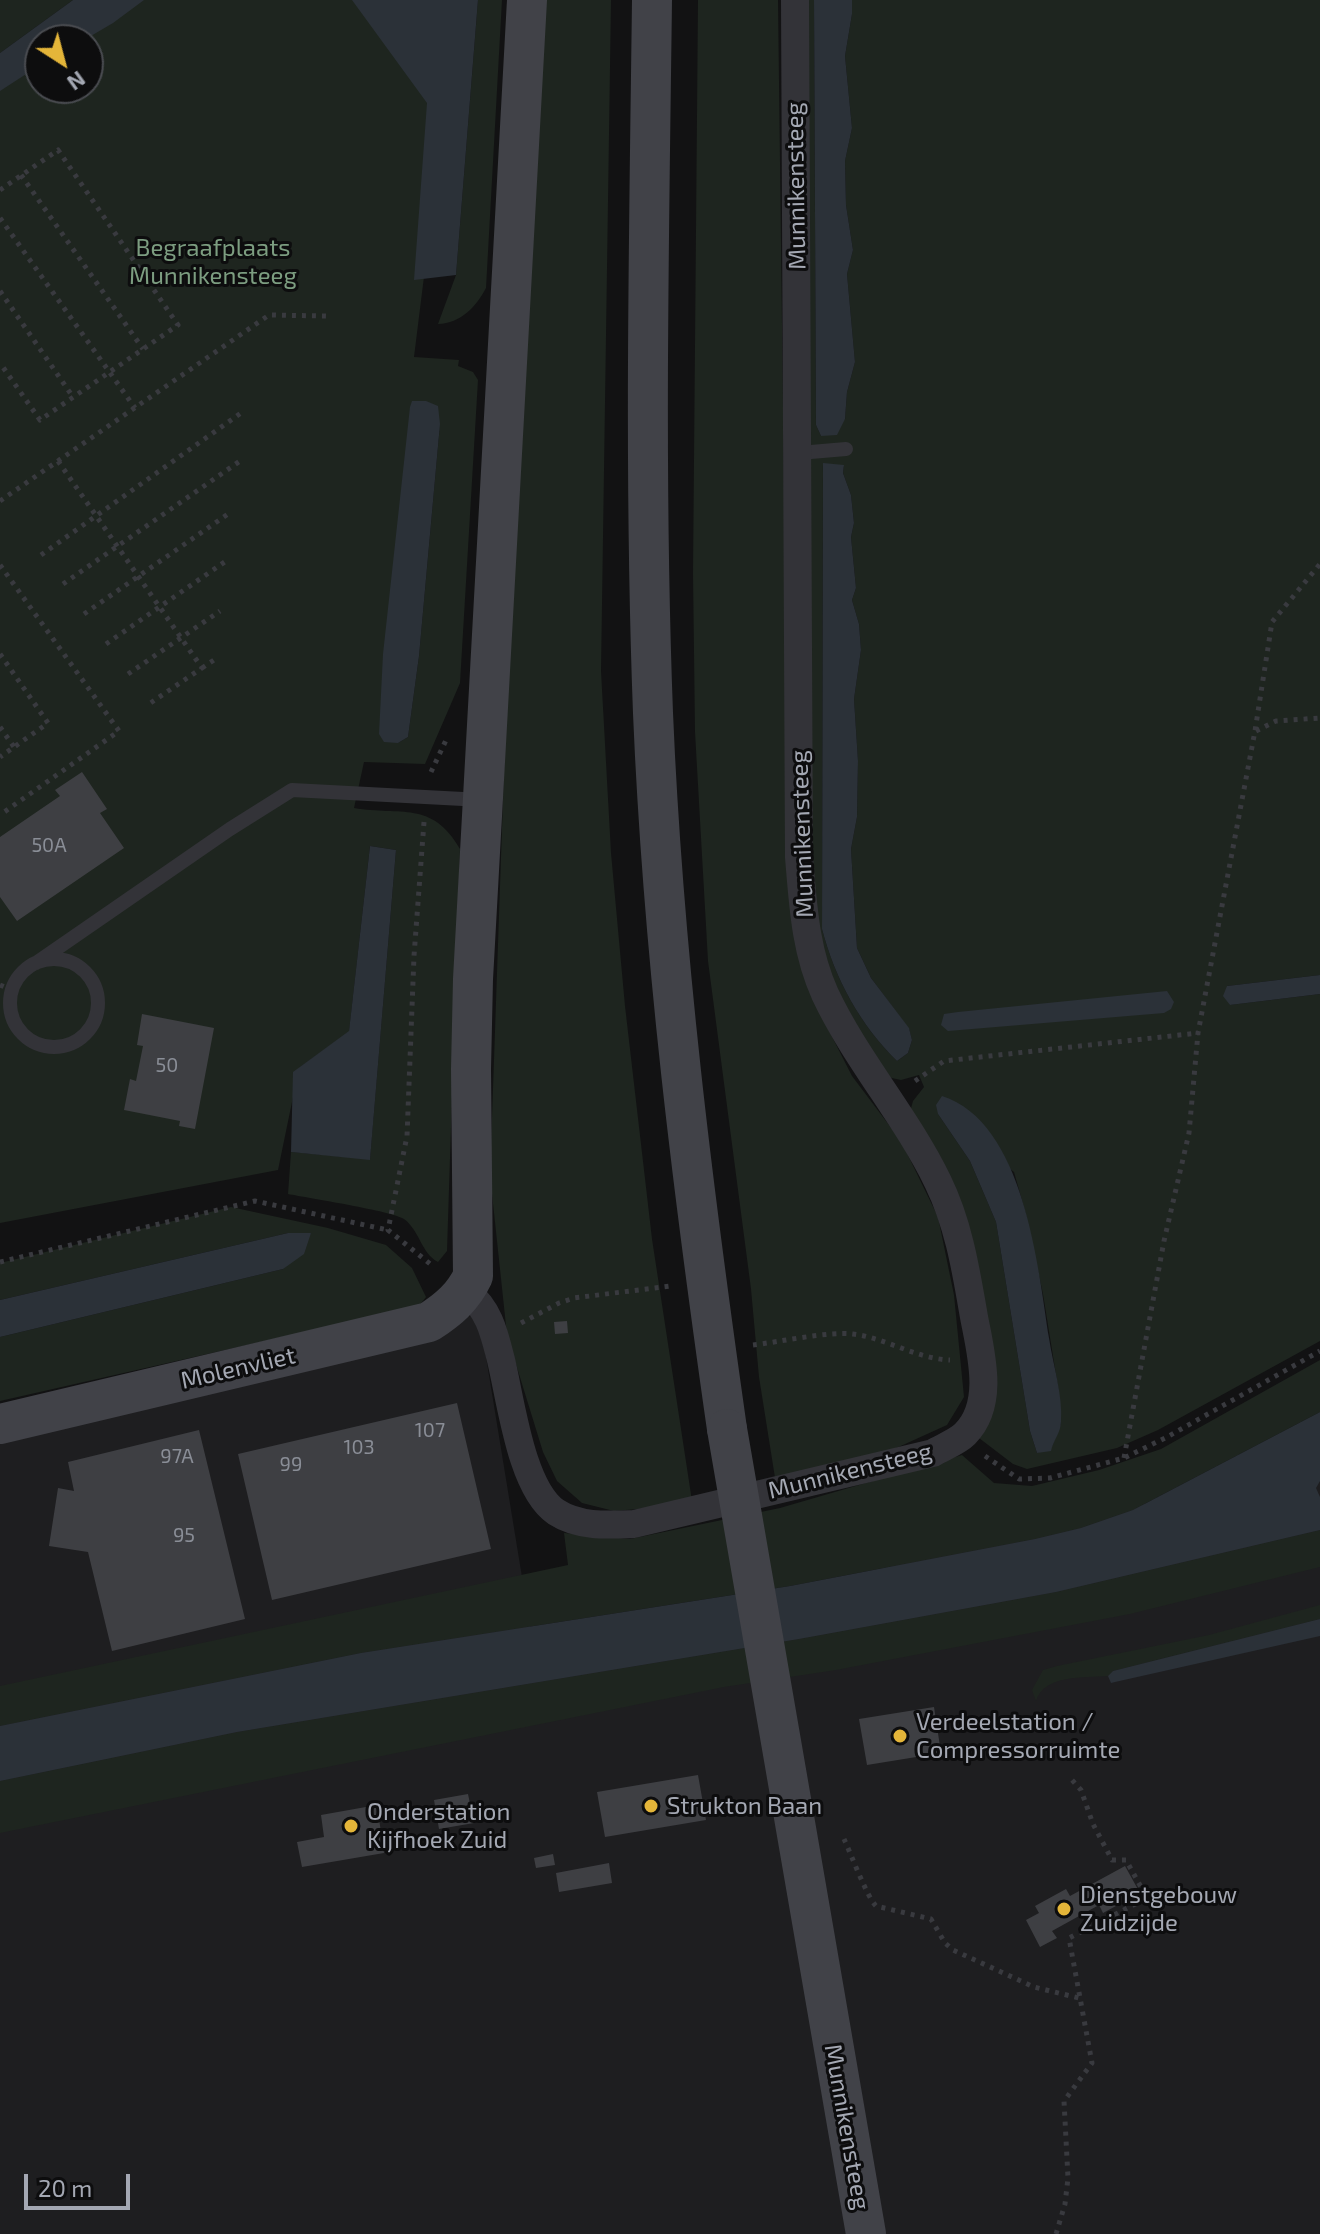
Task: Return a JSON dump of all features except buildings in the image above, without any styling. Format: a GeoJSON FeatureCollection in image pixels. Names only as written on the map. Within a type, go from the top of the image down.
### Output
{"type":"FeatureCollection","features":[{"type":"Feature","properties":{"kind":"main road"},"geometry":{"type":"LineString","coordinates":[[466,1291],[473,1276],[475,1256],[471,1069],[482,800],[527,0]]}},
{"type":"Feature","properties":{"kind":"main road","name":"Munnikensteeg"},"geometry":{"type":"LineString","coordinates":[[652,0],[648,470],[653,715],[663,882],[680,1074],[727,1429],[866,2234]]}},
{"type":"Feature","properties":{"kind":"main road","name":"Molenvliet"},"geometry":{"type":"LineString","coordinates":[[0,1424],[429,1322],[449,1310],[466,1291]]}},
{"type":"Feature","properties":{"kind":"street","name":"Munnikensteeg"},"geometry":{"type":"LineString","coordinates":[[466,1291],[479,1301],[493,1329],[528,1473],[540,1497],[555,1512],[570,1519],[599,1525],[634,1524],[933,1453],[964,1436],[976,1418],[982,1399],[983,1361],[959,1237],[939,1183],[856,1050],[824,992],[806,938],[799,857],[811,452],[795,0]]}},
{"type":"Feature","properties":{"kind":"lane"},"geometry":{"type":"LineString","coordinates":[[811,452],[846,449]]}},
{"type":"Feature","properties":{"kind":"lane"},"geometry":{"type":"LineString","coordinates":[[36,963],[62,959],[76,965],[88,974],[97,992],[95,1022],[84,1036],[70,1045],[55,1048],[29,1040],[11,1016],[6,988],[25,970],[292,790],[482,800]]}},
{"type":"Feature","properties":{"kind":"path"},"geometry":{"type":"LineString","coordinates":[[0,190],[58,150],[178,325],[40,420],[0,363]]}},
{"type":"Feature","properties":{"kind":"path"},"geometry":{"type":"LineString","coordinates":[[21,175],[143,349]]}},
{"type":"Feature","properties":{"kind":"path"},"geometry":{"type":"LineString","coordinates":[[0,218],[135,408]]}},
{"type":"Feature","properties":{"kind":"path"},"geometry":{"type":"LineString","coordinates":[[0,291],[73,397]]}},
{"type":"Feature","properties":{"kind":"path"},"geometry":{"type":"LineString","coordinates":[[0,501],[269,315],[328,316]]}},
{"type":"Feature","properties":{"kind":"path"},"geometry":{"type":"LineString","coordinates":[[41,555],[241,413]]}},
{"type":"Feature","properties":{"kind":"path"},"geometry":{"type":"LineString","coordinates":[[58,461],[202,668]]}},
{"type":"Feature","properties":{"kind":"path"},"geometry":{"type":"LineString","coordinates":[[63,584],[240,461]]}},
{"type":"Feature","properties":{"kind":"path"},"geometry":{"type":"LineString","coordinates":[[84,614],[228,514]]}},
{"type":"Feature","properties":{"kind":"path"},"geometry":{"type":"LineString","coordinates":[[106,644],[226,561]]}},
{"type":"Feature","properties":{"kind":"path"},"geometry":{"type":"LineString","coordinates":[[1124,1458],[1164,1241],[1189,1133],[1198,1033],[1255,731],[1272,622],[1320,564]]}},
{"type":"Feature","properties":{"kind":"path"},"geometry":{"type":"LineString","coordinates":[[0,565],[119,731],[0,815]]}},
{"type":"Feature","properties":{"kind":"path"},"geometry":{"type":"LineString","coordinates":[[128,674],[220,611]]}},
{"type":"Feature","properties":{"kind":"path"},"geometry":{"type":"LineString","coordinates":[[0,654],[48,723],[0,757]]}},
{"type":"Feature","properties":{"kind":"path"},"geometry":{"type":"LineString","coordinates":[[149,704],[217,658]]}},
{"type":"Feature","properties":{"kind":"path"},"geometry":{"type":"LineString","coordinates":[[1255,731],[1276,721],[1320,718]]}},
{"type":"Feature","properties":{"kind":"path"},"geometry":{"type":"LineString","coordinates":[[0,727],[14,747]]}},
{"type":"Feature","properties":{"kind":"path"},"geometry":{"type":"LineString","coordinates":[[388,1230],[407,1136],[414,956],[425,795],[432,769],[449,733]]}},
{"type":"Feature","properties":{"kind":"path"},"geometry":{"type":"LineString","coordinates":[[888,1099],[944,1061],[1198,1033]]}},
{"type":"Feature","properties":{"kind":"path"},"geometry":{"type":"LineString","coordinates":[[0,1262],[255,1201],[388,1230],[466,1291]]}},
{"type":"Feature","properties":{"kind":"path"},"geometry":{"type":"LineString","coordinates":[[493,1329],[515,1327],[574,1298],[670,1286]]}},
{"type":"Feature","properties":{"kind":"path"},"geometry":{"type":"LineString","coordinates":[[748,1332],[749,1346],[850,1333],[885,1340],[939,1360],[983,1361]]}},
{"type":"Feature","properties":{"kind":"path"},"geometry":{"type":"LineString","coordinates":[[964,1436],[988,1459],[1019,1479],[1050,1478],[1124,1458],[1320,1351]]}},
{"type":"Feature","properties":{"kind":"path"},"geometry":{"type":"LineString","coordinates":[[1056,2234],[1065,2204],[1068,2178],[1064,2101],[1092,2063],[1069,1938],[1147,1898],[1126,1860],[1112,1860],[1093,1824],[1081,1790],[1072,1780]]}},
{"type":"Feature","properties":{"kind":"path"},"geometry":{"type":"LineString","coordinates":[[844,1839],[870,1900],[876,1906],[931,1919],[945,1943],[953,1950],[1034,1987],[1079,1998]]}},
{"type":"Feature","properties":{"kind":"shaded area"},"geometry":{"type":"Polygon","coordinates":[[[73,0],[144,0],[104,28],[104,24],[40,24],[73,0]]]}},
{"type":"Feature","properties":{"kind":"shaded area"},"geometry":{"type":"Polygon","coordinates":[[[352,0],[478,0],[456,275],[414,280],[427,103],[352,0]]]}},
{"type":"Feature","properties":{"kind":"shaded area"},"geometry":{"type":"Polygon","coordinates":[[[814,0],[852,0],[845,56],[852,128],[845,161],[846,205],[853,250],[847,274],[855,362],[847,392],[845,419],[837,435],[821,436],[816,425],[814,0]]]}},
{"type":"Feature","properties":{"kind":"shaded area"},"geometry":{"type":"Polygon","coordinates":[[[24,36],[24,75],[0,91],[0,53],[24,36]]]}},
{"type":"Feature","properties":{"kind":"shaded area"},"geometry":{"type":"Polygon","coordinates":[[[412,401],[426,401],[438,406],[440,424],[419,656],[408,737],[398,743],[384,742],[379,734],[383,654],[412,401]]]}},
{"type":"Feature","properties":{"kind":"shaded area"},"geometry":{"type":"Polygon","coordinates":[[[823,463],[844,465],[854,523],[851,537],[856,588],[852,600],[859,624],[861,650],[854,699],[858,761],[857,817],[851,849],[857,948],[871,978],[909,1028],[912,1040],[908,1053],[897,1061],[860,1017],[850,1000],[834,966],[822,929],[823,463]]]}},
{"type":"Feature","properties":{"kind":"shaded area"},"geometry":{"type":"Polygon","coordinates":[[[370,846],[396,850],[370,1160],[291,1152],[293,1072],[349,1031],[370,846]]]}},
{"type":"Feature","properties":{"kind":"shaded area"},"geometry":{"type":"Polygon","coordinates":[[[1320,975],[1320,994],[1230,1005],[1223,996],[1227,986],[1320,975]]]}},
{"type":"Feature","properties":{"kind":"shaded area"},"geometry":{"type":"Polygon","coordinates":[[[1167,991],[1174,1002],[1171,1009],[1164,1013],[948,1031],[941,1025],[944,1014],[1167,991]]]}},
{"type":"Feature","properties":{"kind":"shaded area"},"geometry":{"type":"Polygon","coordinates":[[[942,1096],[970,1111],[992,1135],[1009,1165],[1022,1200],[1039,1273],[1061,1401],[1061,1426],[1051,1451],[1037,1453],[1030,1431],[996,1222],[970,1161],[938,1114],[936,1105],[942,1096]]]}},
{"type":"Feature","properties":{"kind":"shaded area"},"geometry":{"type":"Polygon","coordinates":[[[288,1233],[311,1233],[304,1254],[283,1269],[0,1337],[0,1300],[288,1233]]]}},
{"type":"Feature","properties":{"kind":"shaded area"},"geometry":{"type":"Polygon","coordinates":[[[479,1314],[531,1632],[414,1683],[1320,1461],[1320,2234],[0,2234],[0,1430],[479,1314]]]}},
{"type":"Feature","properties":{"kind":"shaded area"},"geometry":{"type":"Polygon","coordinates":[[[1320,1412],[1320,1481],[1316,1488],[1320,1497],[1320,1530],[1056,1592],[799,1639],[237,1732],[0,1781],[0,1726],[361,1653],[790,1586],[1035,1539],[1081,1528],[1133,1510],[1320,1412]]]}},
{"type":"Feature","properties":{"kind":"shaded area"},"geometry":{"type":"Polygon","coordinates":[[[1320,1619],[1320,1636],[1111,1683],[1108,1676],[1113,1671],[1320,1619]]]}},
{"type":"Feature","properties":{"kind":"green space"},"geometry":{"type":"Polygon","coordinates":[[[0,0],[73,0],[40,24],[24,24],[24,36],[0,53],[0,0]]]}},
{"type":"Feature","properties":{"kind":"green space","name":"Begraafplaats Munnikensteeg"},"geometry":{"type":"Polygon","coordinates":[[[117,0],[375,0],[447,92],[414,357],[459,360],[458,366],[473,372],[478,380],[460,683],[425,764],[364,762],[354,808],[427,817],[449,833],[460,849],[447,1251],[438,1262],[404,1219],[288,1194],[291,1152],[370,1159],[396,850],[370,846],[349,1032],[299,1068],[278,1170],[0,1223],[0,83],[24,66],[24,104],[104,104],[104,24],[83,24],[117,0]],[[440,424],[398,743],[408,737],[419,656],[440,424]]]}},
{"type":"Feature","properties":{"kind":"green space"},"geometry":{"type":"Polygon","coordinates":[[[478,0],[502,0],[486,288],[467,313],[454,321],[438,324],[456,275],[478,0]]]}},
{"type":"Feature","properties":{"kind":"green space"},"geometry":{"type":"Polygon","coordinates":[[[546,0],[611,0],[601,671],[611,853],[625,1006],[652,1239],[692,1501],[614,1511],[582,1503],[557,1481],[543,1452],[507,1335],[490,1175],[510,597],[546,0]]]}},
{"type":"Feature","properties":{"kind":"green space"},"geometry":{"type":"Polygon","coordinates":[[[698,0],[778,0],[784,488],[823,1019],[852,1076],[901,1141],[938,1217],[954,1295],[964,1397],[947,1425],[872,1459],[776,1484],[759,1377],[751,1289],[708,961],[695,732],[693,573],[698,0]]]}},
{"type":"Feature","properties":{"kind":"green space"},"geometry":{"type":"Polygon","coordinates":[[[803,0],[814,0],[816,425],[821,436],[845,419],[847,392],[855,362],[847,274],[853,250],[846,205],[845,161],[852,128],[845,56],[852,0],[1320,0],[1320,975],[1227,986],[1230,1005],[1320,994],[1320,1341],[1158,1430],[1117,1448],[1027,1469],[1013,1464],[979,1438],[994,1401],[910,1112],[913,1101],[924,1087],[919,1075],[901,1080],[887,1077],[825,975],[811,891],[803,0]],[[823,464],[822,929],[834,966],[850,1000],[860,1017],[897,1061],[908,1053],[912,1040],[909,1029],[871,978],[857,948],[851,849],[857,817],[858,761],[854,699],[861,650],[859,624],[852,600],[856,588],[851,537],[854,523],[844,466],[823,464]],[[938,1114],[970,1161],[996,1222],[1030,1431],[1037,1453],[1052,1446],[1061,1424],[1058,1387],[1043,1294],[1014,1172],[938,1114]]]}},
{"type":"Feature","properties":{"kind":"green space"},"geometry":{"type":"Polygon","coordinates":[[[231,1207],[328,1228],[386,1245],[412,1268],[426,1297],[419,1306],[0,1401],[0,1337],[283,1269],[311,1233],[288,1233],[0,1300],[0,1263],[231,1207]]]}},
{"type":"Feature","properties":{"kind":"green space"},"geometry":{"type":"Polygon","coordinates":[[[1320,1360],[1320,1412],[1133,1510],[1081,1528],[790,1586],[361,1653],[0,1726],[0,1686],[568,1565],[564,1533],[630,1539],[780,1508],[962,1455],[994,1483],[1032,1486],[1099,1470],[1161,1449],[1320,1360]]]}},
{"type":"Feature","properties":{"kind":"green space"},"geometry":{"type":"Polygon","coordinates":[[[1320,1530],[1320,1567],[1130,1614],[836,1670],[724,1687],[0,1833],[0,1781],[237,1732],[799,1639],[1056,1592],[1320,1530]]]}},
{"type":"Feature","properties":{"kind":"green space"},"geometry":{"type":"Polygon","coordinates":[[[1320,1605],[1320,1619],[1113,1671],[1108,1676],[1066,1679],[1047,1686],[1036,1701],[1032,1690],[1043,1670],[1209,1635],[1320,1605]]]}},
{"type":"Feature","properties":{"kind":"place","name":"Verdeelstation / Compressorruimte"},"geometry":{"type":"Point","coordinates":[900,1736]}},
{"type":"Feature","properties":{"kind":"place","name":"Strukton Baan"},"geometry":{"type":"Point","coordinates":[651,1806]}},
{"type":"Feature","properties":{"kind":"place","name":"Onderstation Kijfhoek Zuid"},"geometry":{"type":"Point","coordinates":[351,1826]}},
{"type":"Feature","properties":{"kind":"place","name":"Dienstgebouw Zuidzijde"},"geometry":{"type":"Point","coordinates":[1064,1909]}}]}
